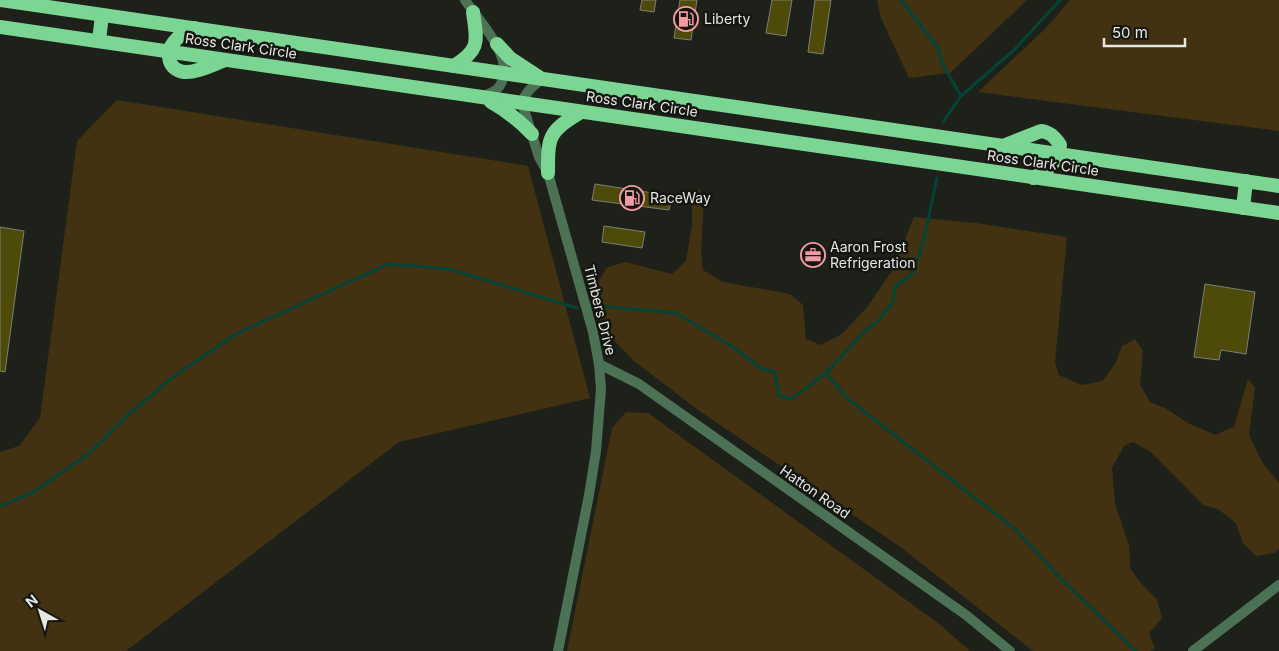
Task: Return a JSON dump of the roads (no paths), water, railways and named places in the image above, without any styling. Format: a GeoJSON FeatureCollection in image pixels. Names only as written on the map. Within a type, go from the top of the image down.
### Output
{"type":"FeatureCollection","features":[{"type":"Feature","properties":{"kind":"highway","name":"Ross Clark Circle"},"geometry":{"type":"LineString","coordinates":[[0,0],[1279,186]]}},
{"type":"Feature","properties":{"kind":"highway"},"geometry":{"type":"LineString","coordinates":[[454,66],[467,58],[474,50],[477,40],[473,12]]}},
{"type":"Feature","properties":{"kind":"highway"},"geometry":{"type":"LineString","coordinates":[[99,42],[102,15]]}},
{"type":"Feature","properties":{"kind":"highway","name":"Ross Clark Circle"},"geometry":{"type":"LineString","coordinates":[[0,27],[1279,213]]}},
{"type":"Feature","properties":{"kind":"highway"},"geometry":{"type":"LineString","coordinates":[[169,52],[174,41],[183,33],[194,28]]}},
{"type":"Feature","properties":{"kind":"highway"},"geometry":{"type":"LineString","coordinates":[[497,44],[510,58],[542,79]]}},
{"type":"Feature","properties":{"kind":"highway"},"geometry":{"type":"LineString","coordinates":[[481,97],[508,111],[532,134]]}},
{"type":"Feature","properties":{"kind":"highway"},"geometry":{"type":"LineString","coordinates":[[548,173],[548,147],[551,137],[556,128],[581,112]]}},
{"type":"Feature","properties":{"kind":"highway"},"geometry":{"type":"LineString","coordinates":[[1003,146],[1041,131],[1052,135],[1060,145],[1059,154],[1054,164],[1033,178]]}},
{"type":"Feature","properties":{"kind":"highway"},"geometry":{"type":"LineString","coordinates":[[1243,208],[1246,181]]}},
{"type":"Feature","properties":{"kind":"street"},"geometry":{"type":"LineString","coordinates":[[465,0],[497,44],[504,74],[499,86],[494,91],[481,97]]}},
{"type":"Feature","properties":{"kind":"street"},"geometry":{"type":"LineString","coordinates":[[522,103],[524,96],[529,90],[542,79]]}},
{"type":"Feature","properties":{"kind":"street","name":"Timbers Drive"},"geometry":{"type":"LineString","coordinates":[[522,103],[539,156],[548,173],[593,332],[601,389],[596,451],[558,651]]}},
{"type":"Feature","properties":{"kind":"street","name":"Hatton Road"},"geometry":{"type":"LineString","coordinates":[[599,364],[639,384],[966,615],[1010,651]]}},
{"type":"Feature","properties":{"kind":"street"},"geometry":{"type":"LineString","coordinates":[[1193,651],[1279,585]]}},
{"type":"Feature","properties":{"kind":"waterway"},"geometry":{"type":"LineString","coordinates":[[901,0],[938,48],[942,63],[961,96]]}},
{"type":"Feature","properties":{"kind":"waterway"},"geometry":{"type":"LineString","coordinates":[[943,122],[961,96],[1015,49],[1060,0]]}},
{"type":"Feature","properties":{"kind":"waterway"},"geometry":{"type":"LineString","coordinates":[[589,305],[676,313],[733,347],[762,369],[775,372],[779,396],[791,399],[826,373],[865,331],[878,321],[893,302],[895,287],[912,274],[924,239],[937,178]]}},
{"type":"Feature","properties":{"kind":"waterway"},"geometry":{"type":"LineString","coordinates":[[0,506],[32,493],[88,454],[130,413],[177,374],[236,334],[388,264],[449,269],[577,308]]}},
{"type":"Feature","properties":{"kind":"waterway"},"geometry":{"type":"LineString","coordinates":[[826,373],[848,399],[1016,530],[1062,580],[1136,651]]}},
{"type":"Feature","properties":{"kind":"place","name":"Liberty"},"geometry":{"type":"Point","coordinates":[686,19]}},
{"type":"Feature","properties":{"kind":"place","name":"RaceWay"},"geometry":{"type":"Point","coordinates":[632,198]}},
{"type":"Feature","properties":{"kind":"place","name":"Aaron Frost Refrigeration"},"geometry":{"type":"Point","coordinates":[813,255]}}]}
